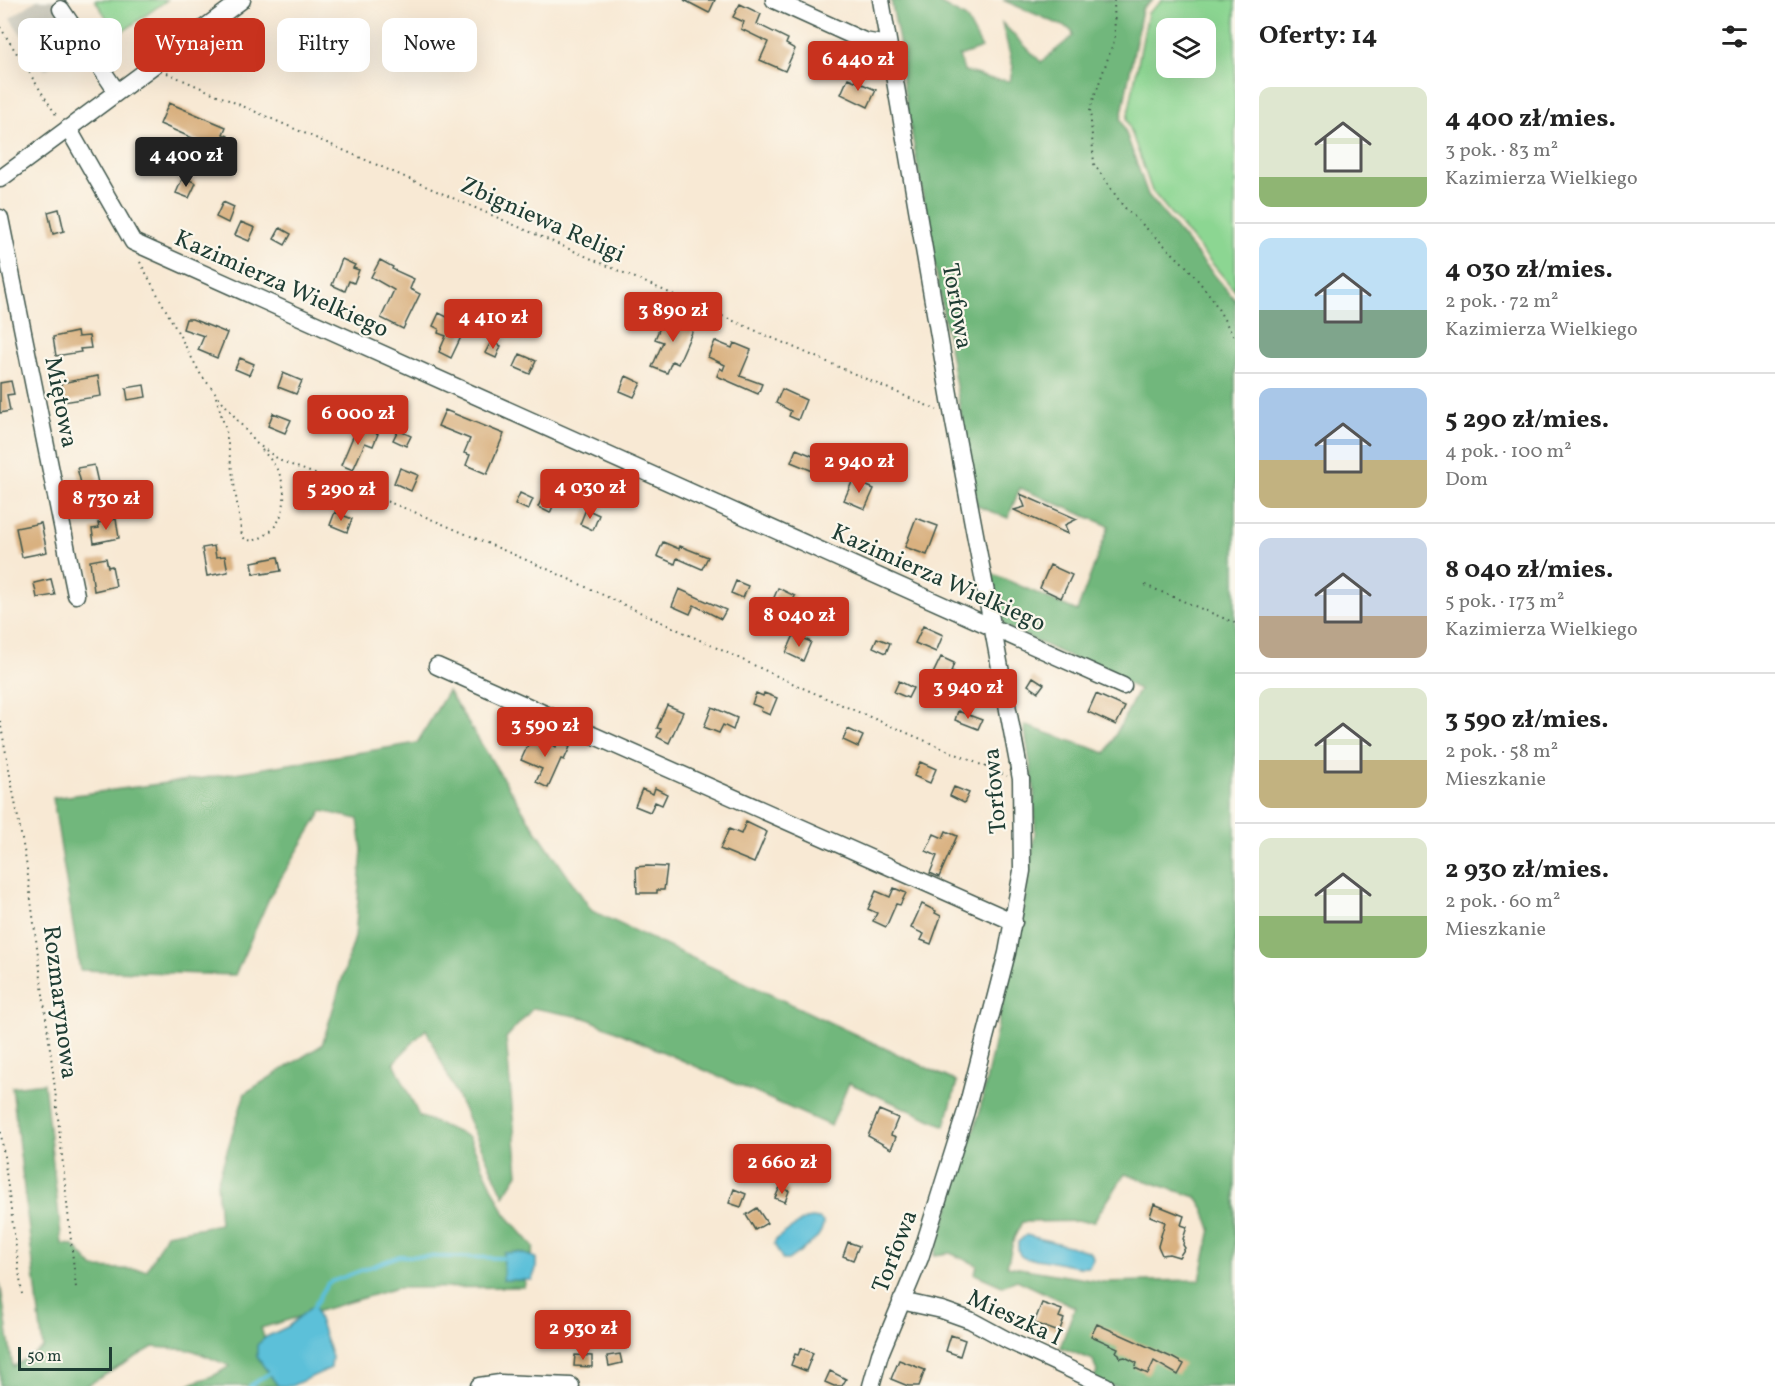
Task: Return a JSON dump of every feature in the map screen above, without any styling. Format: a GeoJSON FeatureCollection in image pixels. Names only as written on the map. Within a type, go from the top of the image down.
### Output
{"type":"FeatureCollection","features":[{"type":"Feature","properties":{"kind":"street"},"geometry":{"type":"LineString","coordinates":[[217,18],[242,0]]}},
{"type":"Feature","properties":{"kind":"street"},"geometry":{"type":"LineString","coordinates":[[774,0],[864,41],[888,45]]}},
{"type":"Feature","properties":{"kind":"street","name":"Torfowa"},"geometry":{"type":"LineString","coordinates":[[871,1386],[880,1354],[920,1258],[966,1111],[1014,922],[1022,871],[1021,779],[953,417],[881,0]]}},
{"type":"Feature","properties":{"kind":"street"},"geometry":{"type":"LineString","coordinates":[[103,72],[117,92]]}},
{"type":"Feature","properties":{"kind":"street"},"geometry":{"type":"LineString","coordinates":[[1,177],[144,72]]}},
{"type":"Feature","properties":{"kind":"street"},"geometry":{"type":"LineString","coordinates":[[68,128],[134,242]]}},
{"type":"Feature","properties":{"kind":"street","name":"Miętowa"},"geometry":{"type":"LineString","coordinates":[[0,218],[76,595]]}},
{"type":"Feature","properties":{"kind":"street","name":"Kazimierza Wielkiego"},"geometry":{"type":"LineString","coordinates":[[134,242],[1123,686]]}},
{"type":"Feature","properties":{"kind":"street"},"geometry":{"type":"LineString","coordinates":[[437,666],[1014,922]]}},
{"type":"Feature","properties":{"kind":"street","name":"Mieszka I"},"geometry":{"type":"LineString","coordinates":[[901,1301],[942,1310],[970,1320],[1007,1340],[1106,1386]]}},
{"type":"Feature","properties":{"kind":"street"},"geometry":{"type":"LineString","coordinates":[[479,1386],[500,1383],[572,1386]]}},
{"type":"Feature","properties":{"kind":"path"},"geometry":{"type":"LineString","coordinates":[[1114,0],[1114,38],[1090,109],[1094,164],[1123,206],[1188,268],[1212,298],[1235,339]]}},
{"type":"Feature","properties":{"kind":"path"},"geometry":{"type":"LineString","coordinates":[[0,27],[56,115],[68,128]]}},
{"type":"Feature","properties":{"kind":"path","name":"Zbigniewa Religi"},"geometry":{"type":"LineString","coordinates":[[166,72],[953,417]]}},
{"type":"Feature","properties":{"kind":"path"},"geometry":{"type":"LineString","coordinates":[[134,242],[141,264],[201,375],[215,395],[273,463],[280,475],[285,500],[284,512],[270,533],[252,542],[242,536],[226,431],[215,395]]}},
{"type":"Feature","properties":{"kind":"path"},"geometry":{"type":"LineString","coordinates":[[256,443],[281,460],[412,511],[545,568],[805,689],[1008,777],[1021,779]]}},
{"type":"Feature","properties":{"kind":"path"},"geometry":{"type":"LineString","coordinates":[[1146,585],[1235,623]]}},
{"type":"Feature","properties":{"kind":"path","name":"Rozmarynowa"},"geometry":{"type":"LineString","coordinates":[[0,721],[26,861],[54,1080],[76,1288]]}},
{"type":"Feature","properties":{"kind":"path"},"geometry":{"type":"LineString","coordinates":[[0,1126],[22,1294]]}},
{"type":"Feature","properties":{"kind":"shaded area"},"geometry":{"type":"Polygon","coordinates":[[[37,0],[64,0],[76,18],[18,18],[18,30],[10,18],[37,0]]]}},
{"type":"Feature","properties":{"kind":"green space"},"geometry":{"type":"Polygon","coordinates":[[[95,0],[167,0],[142,18],[134,18],[134,24],[122,32],[122,18],[107,18],[95,0]]]}},
{"type":"Feature","properties":{"kind":"green space"},"geometry":{"type":"Polygon","coordinates":[[[891,0],[934,0],[966,18],[982,48],[959,56],[964,71],[992,79],[1010,81],[1013,67],[1002,23],[1041,62],[1073,36],[1072,30],[1003,0],[1153,0],[1142,9],[1121,119],[1148,195],[1235,300],[1235,1386],[1091,1386],[1097,1372],[1093,1360],[1060,1347],[1075,1307],[1017,1280],[1002,1286],[975,1274],[977,1265],[950,1253],[934,1255],[979,1114],[1024,903],[1035,832],[1034,789],[1024,725],[1106,753],[1139,689],[1004,626],[991,573],[1077,611],[1109,526],[1020,488],[1008,518],[977,506],[902,78],[902,56],[891,0]],[[1125,1174],[1094,1221],[1022,1222],[1014,1238],[1007,1266],[1103,1282],[1200,1280],[1211,1229],[1204,1209],[1196,1197],[1125,1174]]]}},
{"type":"Feature","properties":{"kind":"green space"},"geometry":{"type":"Polygon","coordinates":[[[1163,0],[1235,0],[1235,291],[1152,191],[1127,120],[1148,13],[1163,0]]]}},
{"type":"Feature","properties":{"kind":"green space"},"geometry":{"type":"Polygon","coordinates":[[[448,691],[529,820],[592,911],[957,1082],[945,1126],[849,1083],[831,1126],[586,1018],[533,1008],[506,1038],[518,1174],[504,1196],[426,1029],[394,1062],[419,1116],[469,1137],[505,1214],[534,1247],[524,1287],[397,1288],[261,1328],[280,1386],[184,1386],[215,1375],[230,1366],[192,1350],[153,1347],[86,1386],[0,1386],[0,1283],[13,1367],[43,1348],[12,1087],[44,1083],[62,1244],[73,1245],[94,1268],[147,1270],[166,1234],[220,1224],[217,1183],[245,1093],[322,1045],[355,937],[362,850],[358,819],[322,811],[271,894],[235,975],[80,970],[53,798],[204,778],[417,743],[448,691]]]}},
{"type":"Feature","properties":{"kind":"water"},"geometry":{"type":"Polygon","coordinates":[[[812,1218],[823,1222],[819,1234],[805,1248],[788,1260],[783,1260],[774,1244],[776,1239],[805,1219],[812,1218]]]}},
{"type":"Feature","properties":{"kind":"water"},"geometry":{"type":"Polygon","coordinates":[[[1026,1235],[1088,1251],[1092,1254],[1093,1259],[1089,1267],[1082,1267],[1024,1258],[1019,1253],[1018,1242],[1026,1235]]]}},
{"type":"Feature","properties":{"kind":"water"},"geometry":{"type":"Polygon","coordinates":[[[518,1252],[536,1258],[536,1269],[532,1280],[503,1280],[504,1253],[518,1252]]]}},
{"type":"Feature","properties":{"kind":"water"},"geometry":{"type":"Polygon","coordinates":[[[314,1305],[332,1357],[331,1368],[291,1386],[278,1386],[257,1357],[257,1345],[266,1337],[287,1327],[314,1305]]]}},
{"type":"Feature","properties":{"kind":"building"},"geometry":{"type":"Polygon","coordinates":[[[684,0],[715,0],[709,13],[684,0]]]}},
{"type":"Feature","properties":{"kind":"building"},"geometry":{"type":"Polygon","coordinates":[[[740,4],[761,14],[757,24],[788,39],[786,44],[795,49],[785,71],[760,60],[768,42],[741,29],[744,22],[733,17],[740,4]]]}},
{"type":"Feature","properties":{"kind":"building"},"geometry":{"type":"Polygon","coordinates":[[[848,78],[876,90],[868,107],[841,94],[848,78]]]}},
{"type":"Feature","properties":{"kind":"building"},"geometry":{"type":"Polygon","coordinates":[[[169,103],[226,127],[223,134],[228,136],[222,151],[160,124],[169,103]]]}},
{"type":"Feature","properties":{"kind":"building"},"geometry":{"type":"Polygon","coordinates":[[[183,177],[196,183],[189,198],[176,193],[183,177]]]}},
{"type":"Feature","properties":{"kind":"building"},"geometry":{"type":"Polygon","coordinates":[[[223,202],[234,207],[228,223],[216,217],[223,202]]]}},
{"type":"Feature","properties":{"kind":"building"},"geometry":{"type":"Polygon","coordinates":[[[59,209],[64,231],[53,234],[48,212],[59,209]]]}},
{"type":"Feature","properties":{"kind":"building"},"geometry":{"type":"Polygon","coordinates":[[[241,222],[255,228],[249,241],[235,235],[241,222]]]}},
{"type":"Feature","properties":{"kind":"building"},"geometry":{"type":"Polygon","coordinates":[[[280,228],[291,234],[285,245],[274,239],[280,228]]]}},
{"type":"Feature","properties":{"kind":"building"},"geometry":{"type":"Polygon","coordinates":[[[342,259],[355,265],[353,268],[359,270],[354,283],[349,281],[345,291],[332,285],[342,259]]]}},
{"type":"Feature","properties":{"kind":"building"},"geometry":{"type":"Polygon","coordinates":[[[380,260],[393,267],[392,269],[414,279],[410,289],[420,294],[403,329],[381,318],[394,290],[371,277],[380,260]]]}},
{"type":"Feature","properties":{"kind":"building"},"geometry":{"type":"Polygon","coordinates":[[[450,311],[469,320],[451,358],[439,352],[446,336],[438,333],[439,329],[433,326],[439,313],[447,317],[450,311]]]}},
{"type":"Feature","properties":{"kind":"building"},"geometry":{"type":"Polygon","coordinates":[[[683,315],[697,321],[678,364],[672,361],[667,373],[652,367],[663,342],[655,339],[661,325],[675,331],[683,315]]]}},
{"type":"Feature","properties":{"kind":"building"},"geometry":{"type":"Polygon","coordinates":[[[186,319],[192,319],[227,333],[217,358],[198,350],[204,336],[183,329],[186,319]]]}},
{"type":"Feature","properties":{"kind":"building"},"geometry":{"type":"Polygon","coordinates":[[[77,332],[78,337],[89,336],[91,348],[56,356],[53,337],[77,332]]]}},
{"type":"Feature","properties":{"kind":"building"},"geometry":{"type":"Polygon","coordinates":[[[715,341],[732,348],[734,343],[751,350],[740,376],[762,384],[758,394],[717,376],[720,368],[723,370],[725,365],[708,357],[715,341]]]}},
{"type":"Feature","properties":{"kind":"building"},"geometry":{"type":"Polygon","coordinates":[[[491,342],[501,346],[496,358],[485,353],[491,342]]]}},
{"type":"Feature","properties":{"kind":"building"},"geometry":{"type":"Polygon","coordinates":[[[520,354],[536,361],[530,374],[514,367],[520,354]]]}},
{"type":"Feature","properties":{"kind":"building"},"geometry":{"type":"Polygon","coordinates":[[[240,358],[254,364],[249,375],[235,369],[240,358]]]}},
{"type":"Feature","properties":{"kind":"building"},"geometry":{"type":"Polygon","coordinates":[[[283,373],[302,381],[296,394],[278,387],[283,373]]]}},
{"type":"Feature","properties":{"kind":"building"},"geometry":{"type":"Polygon","coordinates":[[[98,376],[101,396],[64,402],[61,383],[98,376]]]}},
{"type":"Feature","properties":{"kind":"building"},"geometry":{"type":"Polygon","coordinates":[[[626,376],[641,383],[634,397],[620,391],[626,376]]]}},
{"type":"Feature","properties":{"kind":"building"},"geometry":{"type":"Polygon","coordinates":[[[11,381],[14,394],[7,395],[10,411],[0,413],[0,383],[11,381]]]}},
{"type":"Feature","properties":{"kind":"building"},"geometry":{"type":"Polygon","coordinates":[[[144,385],[146,397],[128,400],[126,388],[144,385]]]}},
{"type":"Feature","properties":{"kind":"building"},"geometry":{"type":"Polygon","coordinates":[[[782,389],[806,400],[798,420],[789,416],[791,411],[776,403],[782,389]]]}},
{"type":"Feature","properties":{"kind":"building"},"geometry":{"type":"Polygon","coordinates":[[[445,410],[504,434],[487,474],[466,465],[470,455],[464,453],[470,439],[438,426],[445,410]]]}},
{"type":"Feature","properties":{"kind":"building"},"geometry":{"type":"Polygon","coordinates":[[[273,413],[291,420],[285,433],[268,426],[273,413]]]}},
{"type":"Feature","properties":{"kind":"building"},"geometry":{"type":"Polygon","coordinates":[[[346,416],[358,422],[354,431],[342,426],[346,416]]]}},
{"type":"Feature","properties":{"kind":"building"},"geometry":{"type":"Polygon","coordinates":[[[358,425],[378,434],[373,446],[365,443],[353,470],[341,465],[358,425]]]}},
{"type":"Feature","properties":{"kind":"building"},"geometry":{"type":"Polygon","coordinates":[[[398,430],[411,436],[406,446],[393,440],[398,430]]]}},
{"type":"Feature","properties":{"kind":"building"},"geometry":{"type":"Polygon","coordinates":[[[796,449],[830,463],[825,476],[791,462],[796,449]]]}},
{"type":"Feature","properties":{"kind":"building"},"geometry":{"type":"Polygon","coordinates":[[[94,465],[98,483],[82,487],[77,468],[94,465]]]}},
{"type":"Feature","properties":{"kind":"building"},"geometry":{"type":"Polygon","coordinates":[[[400,468],[418,475],[411,491],[394,483],[400,468]]]}},
{"type":"Feature","properties":{"kind":"building"},"geometry":{"type":"Polygon","coordinates":[[[853,480],[874,489],[865,509],[844,500],[853,480]]]}},
{"type":"Feature","properties":{"kind":"building"},"geometry":{"type":"Polygon","coordinates":[[[546,490],[558,495],[550,513],[538,507],[546,490]]]}},
{"type":"Feature","properties":{"kind":"building"},"geometry":{"type":"Polygon","coordinates":[[[520,493],[533,499],[528,510],[515,504],[520,493]]]}},
{"type":"Feature","properties":{"kind":"building"},"geometry":{"type":"Polygon","coordinates":[[[1020,494],[1077,519],[1065,525],[1068,534],[1014,510],[1025,507],[1020,494]]]}},
{"type":"Feature","properties":{"kind":"building"},"geometry":{"type":"Polygon","coordinates":[[[586,509],[599,515],[593,530],[580,524],[586,509]]]}},
{"type":"Feature","properties":{"kind":"building"},"geometry":{"type":"Polygon","coordinates":[[[335,512],[352,519],[347,532],[330,525],[335,512]]]}},
{"type":"Feature","properties":{"kind":"building"},"geometry":{"type":"Polygon","coordinates":[[[916,518],[938,526],[927,555],[905,547],[916,518]]]}},
{"type":"Feature","properties":{"kind":"building"},"geometry":{"type":"Polygon","coordinates":[[[116,519],[119,538],[94,543],[92,529],[99,528],[98,523],[116,519]]]}},
{"type":"Feature","properties":{"kind":"building"},"geometry":{"type":"Polygon","coordinates":[[[41,523],[47,552],[22,557],[16,528],[41,523]]]}},
{"type":"Feature","properties":{"kind":"building"},"geometry":{"type":"Polygon","coordinates":[[[663,542],[708,557],[702,569],[677,558],[675,564],[657,556],[663,542]]]}},
{"type":"Feature","properties":{"kind":"building"},"geometry":{"type":"Polygon","coordinates":[[[214,546],[216,557],[225,556],[228,572],[207,576],[202,548],[214,546]]]}},
{"type":"Feature","properties":{"kind":"building"},"geometry":{"type":"Polygon","coordinates":[[[278,557],[281,571],[254,574],[252,562],[278,557]]]}},
{"type":"Feature","properties":{"kind":"building"},"geometry":{"type":"Polygon","coordinates":[[[106,558],[108,567],[112,566],[116,586],[94,591],[90,561],[106,558]]]}},
{"type":"Feature","properties":{"kind":"building"},"geometry":{"type":"Polygon","coordinates":[[[1050,565],[1072,575],[1061,598],[1040,588],[1050,565]]]}},
{"type":"Feature","properties":{"kind":"building"},"geometry":{"type":"Polygon","coordinates":[[[51,579],[55,595],[37,598],[34,583],[51,579]]]}},
{"type":"Feature","properties":{"kind":"building"},"geometry":{"type":"Polygon","coordinates":[[[736,581],[748,586],[743,598],[731,593],[736,581]]]}},
{"type":"Feature","properties":{"kind":"building"},"geometry":{"type":"Polygon","coordinates":[[[778,588],[795,596],[790,608],[773,600],[778,588]]]}},
{"type":"Feature","properties":{"kind":"building"},"geometry":{"type":"Polygon","coordinates":[[[679,589],[726,610],[721,619],[694,605],[690,614],[672,606],[679,589]]]}},
{"type":"Feature","properties":{"kind":"building"},"geometry":{"type":"Polygon","coordinates":[[[923,626],[943,635],[936,652],[915,643],[923,626]]]}},
{"type":"Feature","properties":{"kind":"building"},"geometry":{"type":"Polygon","coordinates":[[[794,635],[811,642],[803,661],[786,653],[794,635]]]}},
{"type":"Feature","properties":{"kind":"building"},"geometry":{"type":"Polygon","coordinates":[[[877,638],[890,643],[886,653],[873,647],[877,638]]]}},
{"type":"Feature","properties":{"kind":"building"},"geometry":{"type":"Polygon","coordinates":[[[941,657],[954,663],[951,672],[954,673],[952,677],[954,678],[949,689],[930,680],[941,657]]]}},
{"type":"Feature","properties":{"kind":"building"},"geometry":{"type":"Polygon","coordinates":[[[1033,677],[1044,684],[1038,692],[1028,685],[1033,677]]]}},
{"type":"Feature","properties":{"kind":"building"},"geometry":{"type":"Polygon","coordinates":[[[899,681],[913,688],[908,698],[894,692],[899,681]]]}},
{"type":"Feature","properties":{"kind":"building"},"geometry":{"type":"Polygon","coordinates":[[[756,693],[763,696],[764,693],[777,698],[770,715],[761,711],[762,708],[752,704],[756,693]]]}},
{"type":"Feature","properties":{"kind":"building"},"geometry":{"type":"Polygon","coordinates":[[[1096,694],[1125,707],[1116,725],[1088,712],[1096,694]]]}},
{"type":"Feature","properties":{"kind":"building"},"geometry":{"type":"Polygon","coordinates":[[[667,705],[683,712],[669,743],[657,737],[661,729],[657,728],[667,705]]]}},
{"type":"Feature","properties":{"kind":"building"},"geometry":{"type":"Polygon","coordinates":[[[712,707],[737,718],[733,730],[723,725],[719,733],[704,727],[712,707]]]}},
{"type":"Feature","properties":{"kind":"building"},"geometry":{"type":"Polygon","coordinates":[[[958,711],[982,720],[978,729],[955,720],[958,711]]]}},
{"type":"Feature","properties":{"kind":"building"},"geometry":{"type":"Polygon","coordinates":[[[848,729],[863,736],[858,747],[843,740],[848,729]]]}},
{"type":"Feature","properties":{"kind":"building"},"geometry":{"type":"Polygon","coordinates":[[[532,736],[556,747],[558,741],[570,747],[564,760],[561,759],[548,788],[536,782],[542,769],[521,760],[532,736]]]}},
{"type":"Feature","properties":{"kind":"building"},"geometry":{"type":"Polygon","coordinates":[[[920,762],[936,769],[930,783],[914,776],[920,762]]]}},
{"type":"Feature","properties":{"kind":"building"},"geometry":{"type":"Polygon","coordinates":[[[954,787],[969,793],[964,803],[950,796],[954,787]]]}},
{"type":"Feature","properties":{"kind":"building"},"geometry":{"type":"Polygon","coordinates":[[[655,788],[667,794],[662,805],[655,802],[650,812],[635,806],[642,789],[653,794],[655,788]]]}},
{"type":"Feature","properties":{"kind":"building"},"geometry":{"type":"Polygon","coordinates":[[[746,822],[767,832],[754,863],[720,849],[729,829],[741,834],[746,822]]]}},
{"type":"Feature","properties":{"kind":"building"},"geometry":{"type":"Polygon","coordinates":[[[946,831],[957,836],[939,877],[930,873],[937,856],[926,851],[934,834],[943,838],[946,831]]]}},
{"type":"Feature","properties":{"kind":"building"},"geometry":{"type":"Polygon","coordinates":[[[636,867],[667,867],[664,890],[657,890],[657,893],[637,893],[636,867]]]}},
{"type":"Feature","properties":{"kind":"building"},"geometry":{"type":"Polygon","coordinates":[[[894,888],[906,893],[900,905],[896,904],[886,927],[873,921],[877,913],[868,909],[876,891],[890,897],[894,888]]]}},
{"type":"Feature","properties":{"kind":"building"},"geometry":{"type":"Polygon","coordinates":[[[922,904],[941,916],[931,944],[921,940],[924,934],[911,928],[922,904]]]}},
{"type":"Feature","properties":{"kind":"building"},"geometry":{"type":"Polygon","coordinates":[[[879,1110],[898,1118],[891,1135],[896,1137],[891,1149],[868,1136],[879,1110]]]}},
{"type":"Feature","properties":{"kind":"building"},"geometry":{"type":"Polygon","coordinates":[[[780,1187],[789,1191],[785,1202],[775,1198],[780,1187]]]}},
{"type":"Feature","properties":{"kind":"building"},"geometry":{"type":"Polygon","coordinates":[[[734,1189],[746,1194],[741,1207],[729,1203],[734,1189]]]}},
{"type":"Feature","properties":{"kind":"building"},"geometry":{"type":"Polygon","coordinates":[[[1154,1204],[1184,1216],[1181,1225],[1187,1227],[1183,1239],[1185,1248],[1179,1257],[1169,1254],[1162,1255],[1158,1246],[1165,1222],[1150,1216],[1154,1204]]]}},
{"type":"Feature","properties":{"kind":"building"},"geometry":{"type":"Polygon","coordinates":[[[757,1208],[767,1223],[755,1230],[746,1215],[757,1208]]]}},
{"type":"Feature","properties":{"kind":"building"},"geometry":{"type":"Polygon","coordinates":[[[848,1242],[859,1246],[853,1260],[843,1256],[848,1242]]]}},
{"type":"Feature","properties":{"kind":"building"},"geometry":{"type":"Polygon","coordinates":[[[1042,1303],[1062,1310],[1059,1317],[1064,1319],[1059,1332],[1034,1323],[1042,1303]]]}},
{"type":"Feature","properties":{"kind":"building"},"geometry":{"type":"Polygon","coordinates":[[[1097,1324],[1184,1364],[1178,1375],[1154,1361],[1148,1374],[1135,1368],[1137,1363],[1125,1357],[1120,1358],[1116,1352],[1118,1348],[1091,1336],[1097,1324]]]}},
{"type":"Feature","properties":{"kind":"building"},"geometry":{"type":"Polygon","coordinates":[[[951,1335],[965,1340],[960,1356],[946,1351],[951,1335]]]}},
{"type":"Feature","properties":{"kind":"building"},"geometry":{"type":"Polygon","coordinates":[[[801,1348],[813,1353],[806,1371],[791,1365],[795,1354],[798,1355],[801,1348]]]}},
{"type":"Feature","properties":{"kind":"building"},"geometry":{"type":"Polygon","coordinates":[[[620,1354],[622,1363],[609,1366],[607,1356],[620,1354]]]}},
{"type":"Feature","properties":{"kind":"building"},"geometry":{"type":"Polygon","coordinates":[[[575,1355],[592,1356],[592,1367],[574,1366],[575,1355]]]}},
{"type":"Feature","properties":{"kind":"building"},"geometry":{"type":"Polygon","coordinates":[[[899,1360],[925,1370],[919,1386],[908,1386],[891,1379],[899,1360]]]}},
{"type":"Feature","properties":{"kind":"building"},"geometry":{"type":"Polygon","coordinates":[[[830,1371],[846,1379],[842,1386],[834,1386],[825,1382],[830,1371]]]}},
{"type":"Feature","properties":{"kind":"waterway"},"geometry":{"type":"LineString","coordinates":[[313,1308],[328,1283],[399,1256],[503,1258]]}},
{"type":"Feature","properties":{"kind":"waterway"},"geometry":{"type":"LineString","coordinates":[[250,1386],[271,1372]]}}]}
